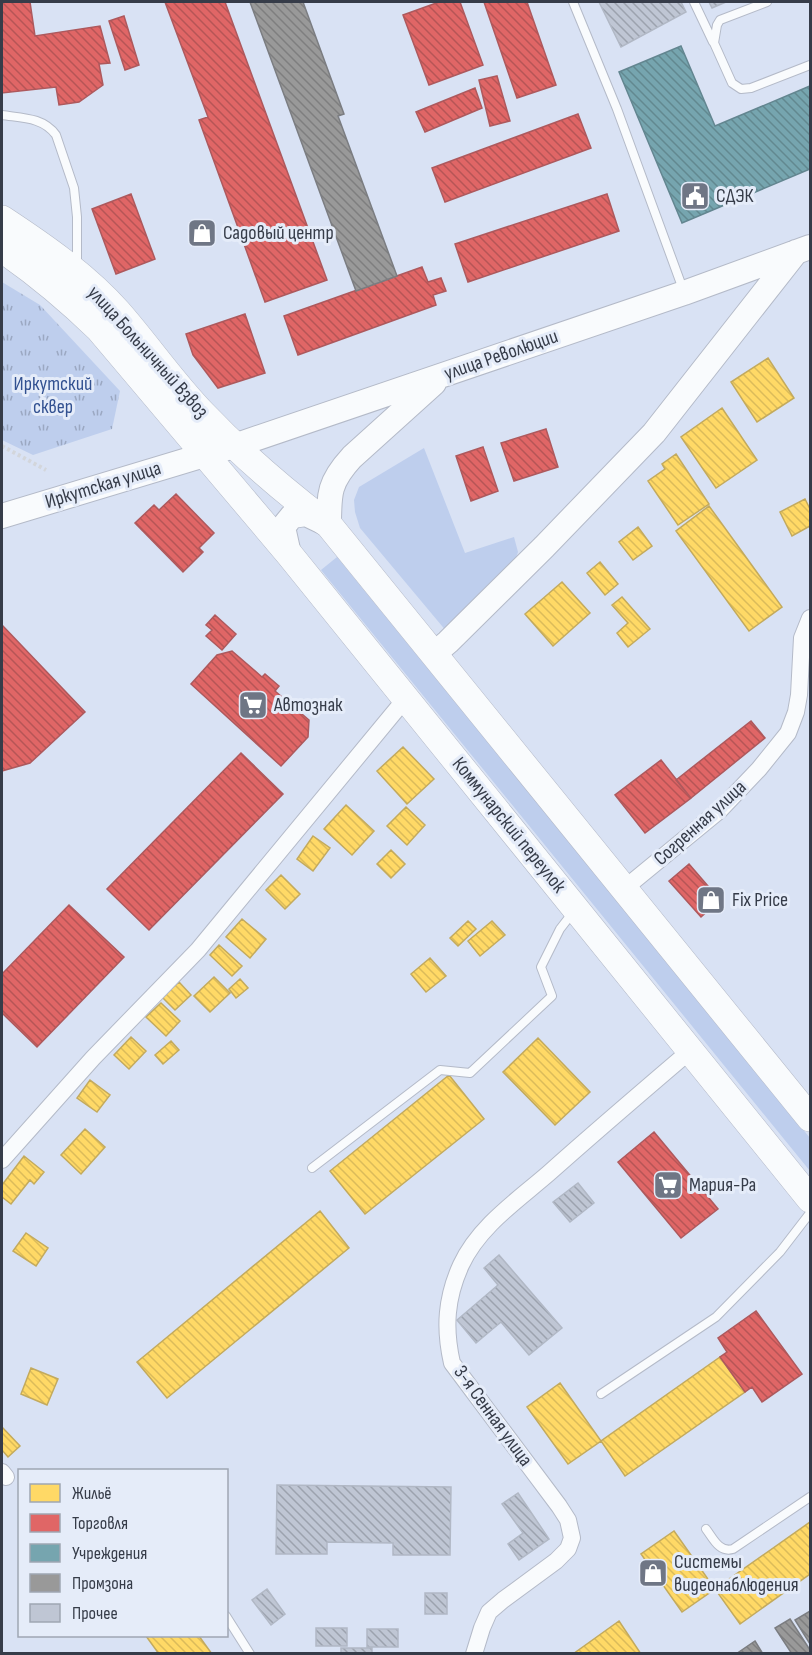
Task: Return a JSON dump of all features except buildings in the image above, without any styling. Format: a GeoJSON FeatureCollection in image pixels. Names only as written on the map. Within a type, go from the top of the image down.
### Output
{"type":"FeatureCollection","features":[{"type":"Feature","properties":{"kind":"main road","name":"улица Больничный Взвоз"},"geometry":{"type":"LineString","coordinates":[[2,219],[78,273],[117,311],[195,405],[234,446]]}},
{"type":"Feature","properties":{"kind":"main road","name":"улица Больничный Взвоз"},"geometry":{"type":"LineString","coordinates":[[2,249],[66,297],[99,329],[204,454]]}},
{"type":"Feature","properties":{"kind":"main road","name":"улица Революции"},"geometry":{"type":"LineString","coordinates":[[204,454],[234,446],[684,293],[803,250]]}},
{"type":"Feature","properties":{"kind":"main road","name":"улица Революции"},"geometry":{"type":"LineString","coordinates":[[434,654],[552,539],[654,434],[803,250]]}},
{"type":"Feature","properties":{"kind":"main road"},"geometry":{"type":"LineString","coordinates":[[329,525],[331,486],[340,469],[442,375]]}},
{"type":"Feature","properties":{"kind":"main road"},"geometry":{"type":"LineString","coordinates":[[234,446],[329,525],[810,1118]]}},
{"type":"Feature","properties":{"kind":"main road","name":"Иркутская улица"},"geometry":{"type":"LineString","coordinates":[[2,516],[204,454]]}},
{"type":"Feature","properties":{"kind":"main road","name":"Коммунарский переулок"},"geometry":{"type":"LineString","coordinates":[[204,454],[290,554],[810,1198]]}},
{"type":"Feature","properties":{"kind":"main road"},"geometry":{"type":"LineString","coordinates":[[290,554],[283,527],[292,516],[306,514],[329,525]]}},
{"type":"Feature","properties":{"kind":"street","name":"Согренная улица"},"geometry":{"type":"LineString","coordinates":[[625,888],[720,810],[759,769],[788,733],[796,712],[799,695],[802,638],[810,618]]}},
{"type":"Feature","properties":{"kind":"street"},"geometry":{"type":"LineString","coordinates":[[2,1160],[93,1058],[198,950],[406,698]]}},
{"type":"Feature","properties":{"kind":"street","name":"3-я Сенная улица"},"geometry":{"type":"LineString","coordinates":[[474,1653],[489,1612],[556,1561],[568,1549],[572,1538],[568,1520],[559,1506],[452,1363],[447,1342],[446,1320],[451,1290],[462,1264],[479,1236],[565,1158],[691,1050]]}},
{"type":"Feature","properties":{"kind":"lane"},"geometry":{"type":"LineString","coordinates":[[573,2],[617,109],[684,293]]}},
{"type":"Feature","properties":{"kind":"lane"},"geometry":{"type":"LineString","coordinates":[[694,2],[732,83],[741,89],[751,88],[810,65]]}},
{"type":"Feature","properties":{"kind":"lane"},"geometry":{"type":"LineString","coordinates":[[716,47],[715,32],[720,20],[767,2]]}},
{"type":"Feature","properties":{"kind":"lane"},"geometry":{"type":"LineString","coordinates":[[2,115],[40,122],[50,127],[56,135],[74,188],[78,273]]}},
{"type":"Feature","properties":{"kind":"lane"},"geometry":{"type":"LineString","coordinates":[[312,1168],[440,1070],[470,1073],[552,996],[541,967],[560,929],[576,909]]}},
{"type":"Feature","properties":{"kind":"lane"},"geometry":{"type":"LineString","coordinates":[[602,1394],[716,1317],[780,1252],[810,1213]]}},
{"type":"Feature","properties":{"kind":"lane"},"geometry":{"type":"LineString","coordinates":[[706,1529],[720,1548],[727,1551],[810,1497]]}},
{"type":"Feature","properties":{"kind":"lane"},"geometry":{"type":"LineString","coordinates":[[228,1619],[250,1653]]}},
{"type":"Feature","properties":{"kind":"path"},"geometry":{"type":"LineString","coordinates":[[2,446],[46,470]]}},
{"type":"Feature","properties":{"kind":"green space","name":"Иркутский сквер"},"geometry":{"type":"Polygon","coordinates":[[[2,282],[40,305],[120,391],[112,429],[33,455],[2,440],[2,282]]]}},
{"type":"Feature","properties":{"kind":"green space"},"geometry":{"type":"Polygon","coordinates":[[[424,448],[465,553],[514,537],[518,552],[513,566],[447,632],[360,528],[355,512],[354,500],[359,487],[424,448]]]}},
{"type":"Feature","properties":{"kind":"green space"},"geometry":{"type":"Polygon","coordinates":[[[337,557],[810,1138],[810,1171],[321,570],[337,557]]]}},
{"type":"Feature","properties":{"kind":"place","name":"СДЭК"},"geometry":{"type":"Point","coordinates":[695,196]}},
{"type":"Feature","properties":{"kind":"place","name":"Садовый центр"},"geometry":{"type":"Point","coordinates":[202,233]}},
{"type":"Feature","properties":{"kind":"place","name":"Автознак"},"geometry":{"type":"Point","coordinates":[253,705]}},
{"type":"Feature","properties":{"kind":"place","name":"Fix Price"},"geometry":{"type":"Point","coordinates":[711,900]}},
{"type":"Feature","properties":{"kind":"place","name":"Мария-Ра"},"geometry":{"type":"Point","coordinates":[668,1185]}},
{"type":"Feature","properties":{"kind":"place","name":"Системы видеонаблюдения"},"geometry":{"type":"Point","coordinates":[653,1573]}}]}
